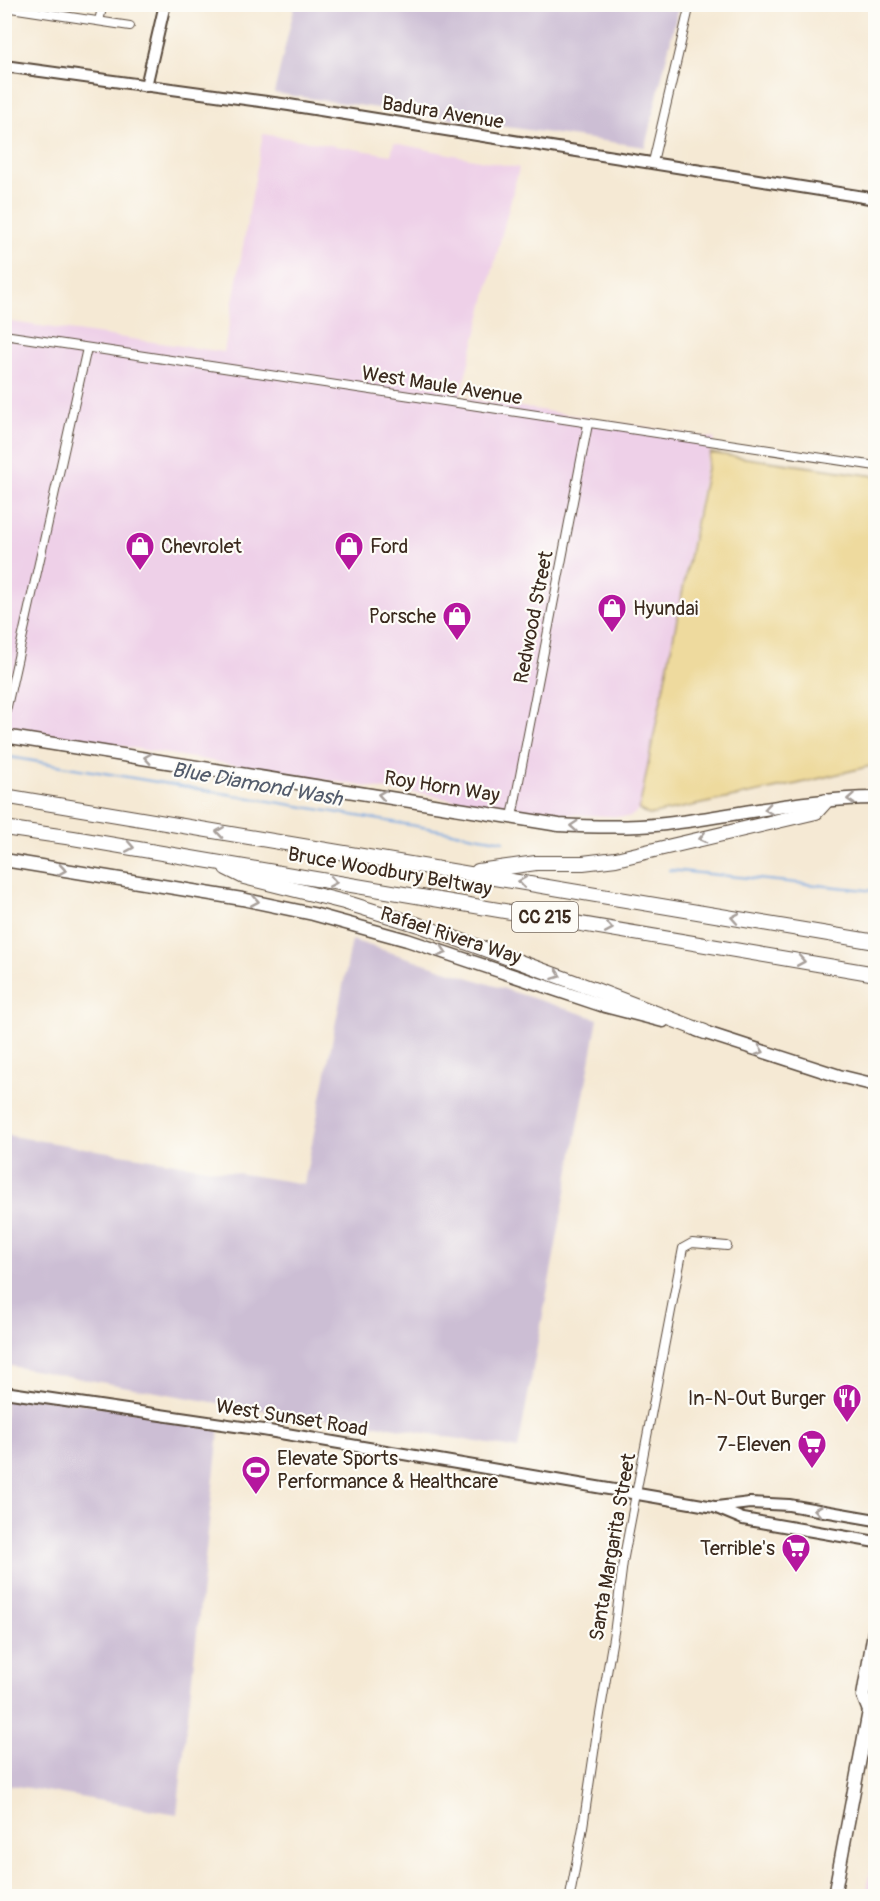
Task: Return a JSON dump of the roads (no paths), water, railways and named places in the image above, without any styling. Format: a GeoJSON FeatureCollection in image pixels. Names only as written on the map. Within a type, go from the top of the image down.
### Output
{"type":"FeatureCollection","features":[{"type":"Feature","properties":{"kind":"highway","name":"Bruce Woodbury Beltway"},"geometry":{"type":"LineString","coordinates":[[4,796],[876,942]]}},
{"type":"Feature","properties":{"kind":"highway"},"geometry":{"type":"LineString","coordinates":[[464,873],[536,863],[583,863],[616,859],[816,812],[826,801]]}},
{"type":"Feature","properties":{"kind":"highway","name":"Bruce Woodbury Beltway"},"geometry":{"type":"LineString","coordinates":[[4,828],[214,861],[876,974]]}},
{"type":"Feature","properties":{"kind":"highway"},"geometry":{"type":"LineString","coordinates":[[214,861],[244,876],[344,902],[419,925],[705,1032]]}},
{"type":"Feature","properties":{"kind":"main road"},"geometry":{"type":"LineString","coordinates":[[146,86],[165,4]]}},
{"type":"Feature","properties":{"kind":"main road","name":"Badura Avenue"},"geometry":{"type":"LineString","coordinates":[[4,66],[289,105],[876,199]]}},
{"type":"Feature","properties":{"kind":"main road","name":"Roy Horn Way"},"geometry":{"type":"LineString","coordinates":[[4,736],[559,825],[601,828],[663,824],[826,801],[876,798]]}},
{"type":"Feature","properties":{"kind":"main road","name":"Rafael Rivera Way"},"geometry":{"type":"LineString","coordinates":[[4,860],[242,898],[323,916],[406,940],[601,1005],[705,1032],[838,1076],[876,1084]]}},
{"type":"Feature","properties":{"kind":"main road","name":"West Sunset Road"},"geometry":{"type":"LineString","coordinates":[[4,1392],[262,1430],[636,1494],[714,1508],[743,1519],[876,1542]]}},
{"type":"Feature","properties":{"kind":"main road","name":"West Sunset Road"},"geometry":{"type":"LineString","coordinates":[[714,1508],[750,1503],[789,1504],[876,1521]]}},
{"type":"Feature","properties":{"kind":"main road"},"geometry":{"type":"LineString","coordinates":[[834,1896],[872,1708],[863,1696],[876,1621]]}},
{"type":"Feature","properties":{"kind":"street"},"geometry":{"type":"LineString","coordinates":[[99,21],[103,4]]}},
{"type":"Feature","properties":{"kind":"street"},"geometry":{"type":"LineString","coordinates":[[653,162],[690,4]]}},
{"type":"Feature","properties":{"kind":"street"},"geometry":{"type":"LineString","coordinates":[[4,7],[130,26]]}},
{"type":"Feature","properties":{"kind":"street","name":"West Maule Avenue"},"geometry":{"type":"LineString","coordinates":[[4,335],[876,466]]}},
{"type":"Feature","properties":{"kind":"street"},"geometry":{"type":"LineString","coordinates":[[4,720],[87,348]]}},
{"type":"Feature","properties":{"kind":"street","name":"Redwood Street"},"geometry":{"type":"LineString","coordinates":[[512,817],[588,424]]}},
{"type":"Feature","properties":{"kind":"street","name":"Santa Margarita Street"},"geometry":{"type":"LineString","coordinates":[[570,1896],[583,1827],[624,1562],[683,1248],[692,1243],[727,1246]]}},
{"type":"Feature","properties":{"kind":"waterway","name":"Blue Diamond Wash"},"geometry":{"type":"LineString","coordinates":[[4,756],[504,841]]}},
{"type":"Feature","properties":{"kind":"waterway","name":"Blue Diamond Wash"},"geometry":{"type":"LineString","coordinates":[[669,870],[876,891]]}},
{"type":"Feature","properties":{"kind":"place","name":"Chevrolet"},"geometry":{"type":"Point","coordinates":[140,572]}},
{"type":"Feature","properties":{"kind":"place","name":"Ford"},"geometry":{"type":"Point","coordinates":[349,572]}},
{"type":"Feature","properties":{"kind":"place","name":"Hyundai"},"geometry":{"type":"Point","coordinates":[612,634]}},
{"type":"Feature","properties":{"kind":"place","name":"Porsche"},"geometry":{"type":"Point","coordinates":[457,642]}},
{"type":"Feature","properties":{"kind":"place","name":"In-N-Out Burger"},"geometry":{"type":"Point","coordinates":[847,1424]}},
{"type":"Feature","properties":{"kind":"place","name":"7-Eleven"},"geometry":{"type":"Point","coordinates":[812,1470]}},
{"type":"Feature","properties":{"kind":"place","name":"Elevate Sports Performance & Healthcare"},"geometry":{"type":"Point","coordinates":[256,1496]}},
{"type":"Feature","properties":{"kind":"place","name":"Terrible's"},"geometry":{"type":"Point","coordinates":[796,1574]}}]}
